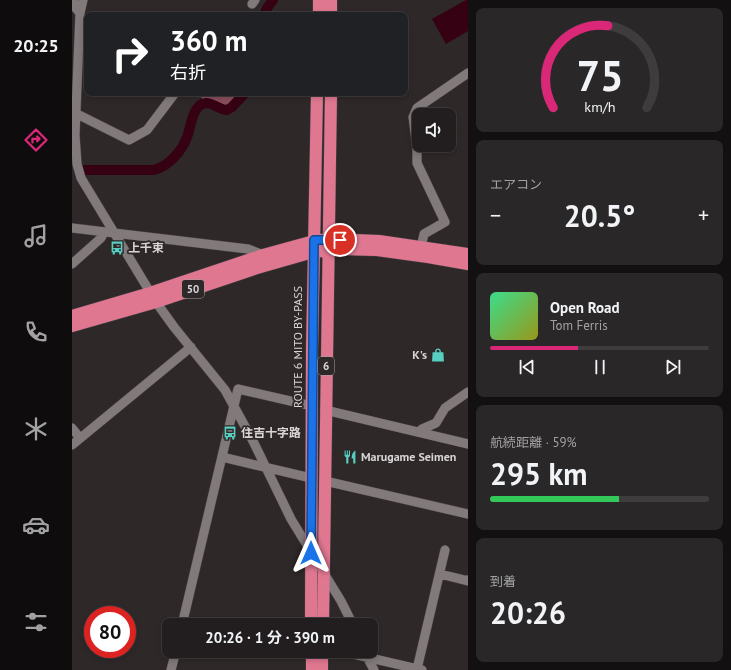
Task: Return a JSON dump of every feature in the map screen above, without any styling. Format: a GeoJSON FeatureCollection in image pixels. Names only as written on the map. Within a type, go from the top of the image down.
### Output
{"type":"FeatureCollection","features":[{"type":"Feature","properties":{"kind":"highway"},"geometry":{"type":"LineString","coordinates":[[318,12],[319,0]]}},
{"type":"Feature","properties":{"kind":"highway"},"geometry":{"type":"LineString","coordinates":[[331,0],[331,12]]}},
{"type":"Feature","properties":{"kind":"highway","name":"ROUTE 6 MITO BY-PASS"},"geometry":{"type":"LineString","coordinates":[[311,618],[313,246],[317,96]]}},
{"type":"Feature","properties":{"kind":"highway","name":"6"},"geometry":{"type":"LineString","coordinates":[[323,618],[330,96]]}},
{"type":"Feature","properties":{"kind":"highway"},"geometry":{"type":"LineString","coordinates":[[313,246],[379,241],[468,254]]}},
{"type":"Feature","properties":{"kind":"highway"},"geometry":{"type":"LineString","coordinates":[[328,245],[392,252],[468,264]]}},
{"type":"Feature","properties":{"kind":"highway","name":"50"},"geometry":{"type":"LineString","coordinates":[[72,326],[153,298],[263,255],[313,246]]}},
{"type":"Feature","properties":{"kind":"highway","name":"50"},"geometry":{"type":"LineString","coordinates":[[72,316],[153,298],[258,268],[313,246]]}},
{"type":"Feature","properties":{"kind":"highway"},"geometry":{"type":"LineString","coordinates":[[312,658],[312,670]]}},
{"type":"Feature","properties":{"kind":"highway"},"geometry":{"type":"LineString","coordinates":[[322,658],[322,670]]}},
{"type":"Feature","properties":{"kind":"street"},"geometry":{"type":"LineString","coordinates":[[74,0],[75,7],[80,13]]}},
{"type":"Feature","properties":{"kind":"street"},"geometry":{"type":"LineString","coordinates":[[83,0],[80,13],[79,64],[74,109],[76,157],[79,170],[86,187],[153,298],[174,327],[214,375],[234,405],[291,519],[349,618]]}},
{"type":"Feature","properties":{"kind":"street"},"geometry":{"type":"LineString","coordinates":[[421,247],[424,234],[445,222],[417,163],[417,149],[413,117],[417,108],[468,73]]}},
{"type":"Feature","properties":{"kind":"street"},"geometry":{"type":"LineString","coordinates":[[74,109],[129,140],[147,130],[173,96]]}},
{"type":"Feature","properties":{"kind":"street"},"geometry":{"type":"LineString","coordinates":[[72,228],[248,249],[263,255]]}},
{"type":"Feature","properties":{"kind":"street"},"geometry":{"type":"LineString","coordinates":[[72,264],[101,238],[104,232]]}},
{"type":"Feature","properties":{"kind":"street"},"geometry":{"type":"LineString","coordinates":[[72,445],[191,348]]}},
{"type":"Feature","properties":{"kind":"street"},"geometry":{"type":"LineString","coordinates":[[184,618],[238,389],[312,406]]}},
{"type":"Feature","properties":{"kind":"street"},"geometry":{"type":"LineString","coordinates":[[419,432],[422,429],[436,423],[445,408],[468,392]]}},
{"type":"Feature","properties":{"kind":"street"},"geometry":{"type":"LineString","coordinates":[[326,410],[468,444]]}},
{"type":"Feature","properties":{"kind":"street"},"geometry":{"type":"LineString","coordinates":[[72,428],[80,438]]}},
{"type":"Feature","properties":{"kind":"street"},"geometry":{"type":"LineString","coordinates":[[222,457],[311,478]]}},
{"type":"Feature","properties":{"kind":"street"},"geometry":{"type":"LineString","coordinates":[[325,481],[468,514]]}},
{"type":"Feature","properties":{"kind":"street"},"geometry":{"type":"LineString","coordinates":[[378,657],[420,669],[445,550]]}},
{"type":"Feature","properties":{"kind":"street"},"geometry":{"type":"LineString","coordinates":[[440,574],[468,580]]}},
{"type":"Feature","properties":{"kind":"street"},"geometry":{"type":"LineString","coordinates":[[171,670],[174,658]]}},
{"type":"Feature","properties":{"kind":"street"},"geometry":{"type":"LineString","coordinates":[[368,658],[374,670]]}},
{"type":"Feature","properties":{"kind":"shaded area"},"geometry":{"type":"Polygon","coordinates":[[[468,0],[468,31],[446,44],[432,19],[468,0]]]}},
{"type":"Feature","properties":{"kind":"shaded area"},"geometry":{"type":"Polygon","coordinates":[[[200,96],[239,96],[231,105],[224,108],[204,101],[200,96]]]}},
{"type":"Feature","properties":{"kind":"waterway"},"geometry":{"type":"LineString","coordinates":[[265,12],[273,0]]}},
{"type":"Feature","properties":{"kind":"waterway"},"geometry":{"type":"LineString","coordinates":[[83,170],[154,170],[160,168],[170,161],[182,148],[195,112],[201,104],[211,104],[227,110],[242,96]]}},
{"type":"Feature","properties":{"kind":"place","name":"上千束"},"geometry":{"type":"Point","coordinates":[117,248]}},
{"type":"Feature","properties":{"kind":"place","name":"K's"},"geometry":{"type":"Point","coordinates":[438,355]}},
{"type":"Feature","properties":{"kind":"place","name":"住吉十字路"},"geometry":{"type":"Point","coordinates":[230,433]}},
{"type":"Feature","properties":{"kind":"place","name":"Marugame Seimen"},"geometry":{"type":"Point","coordinates":[350,457]}},
{"type":"Feature","properties":{"kind":"route"},"geometry":{"type":"LineString","coordinates":[[311,553],[314,240],[340,240]]}}]}
